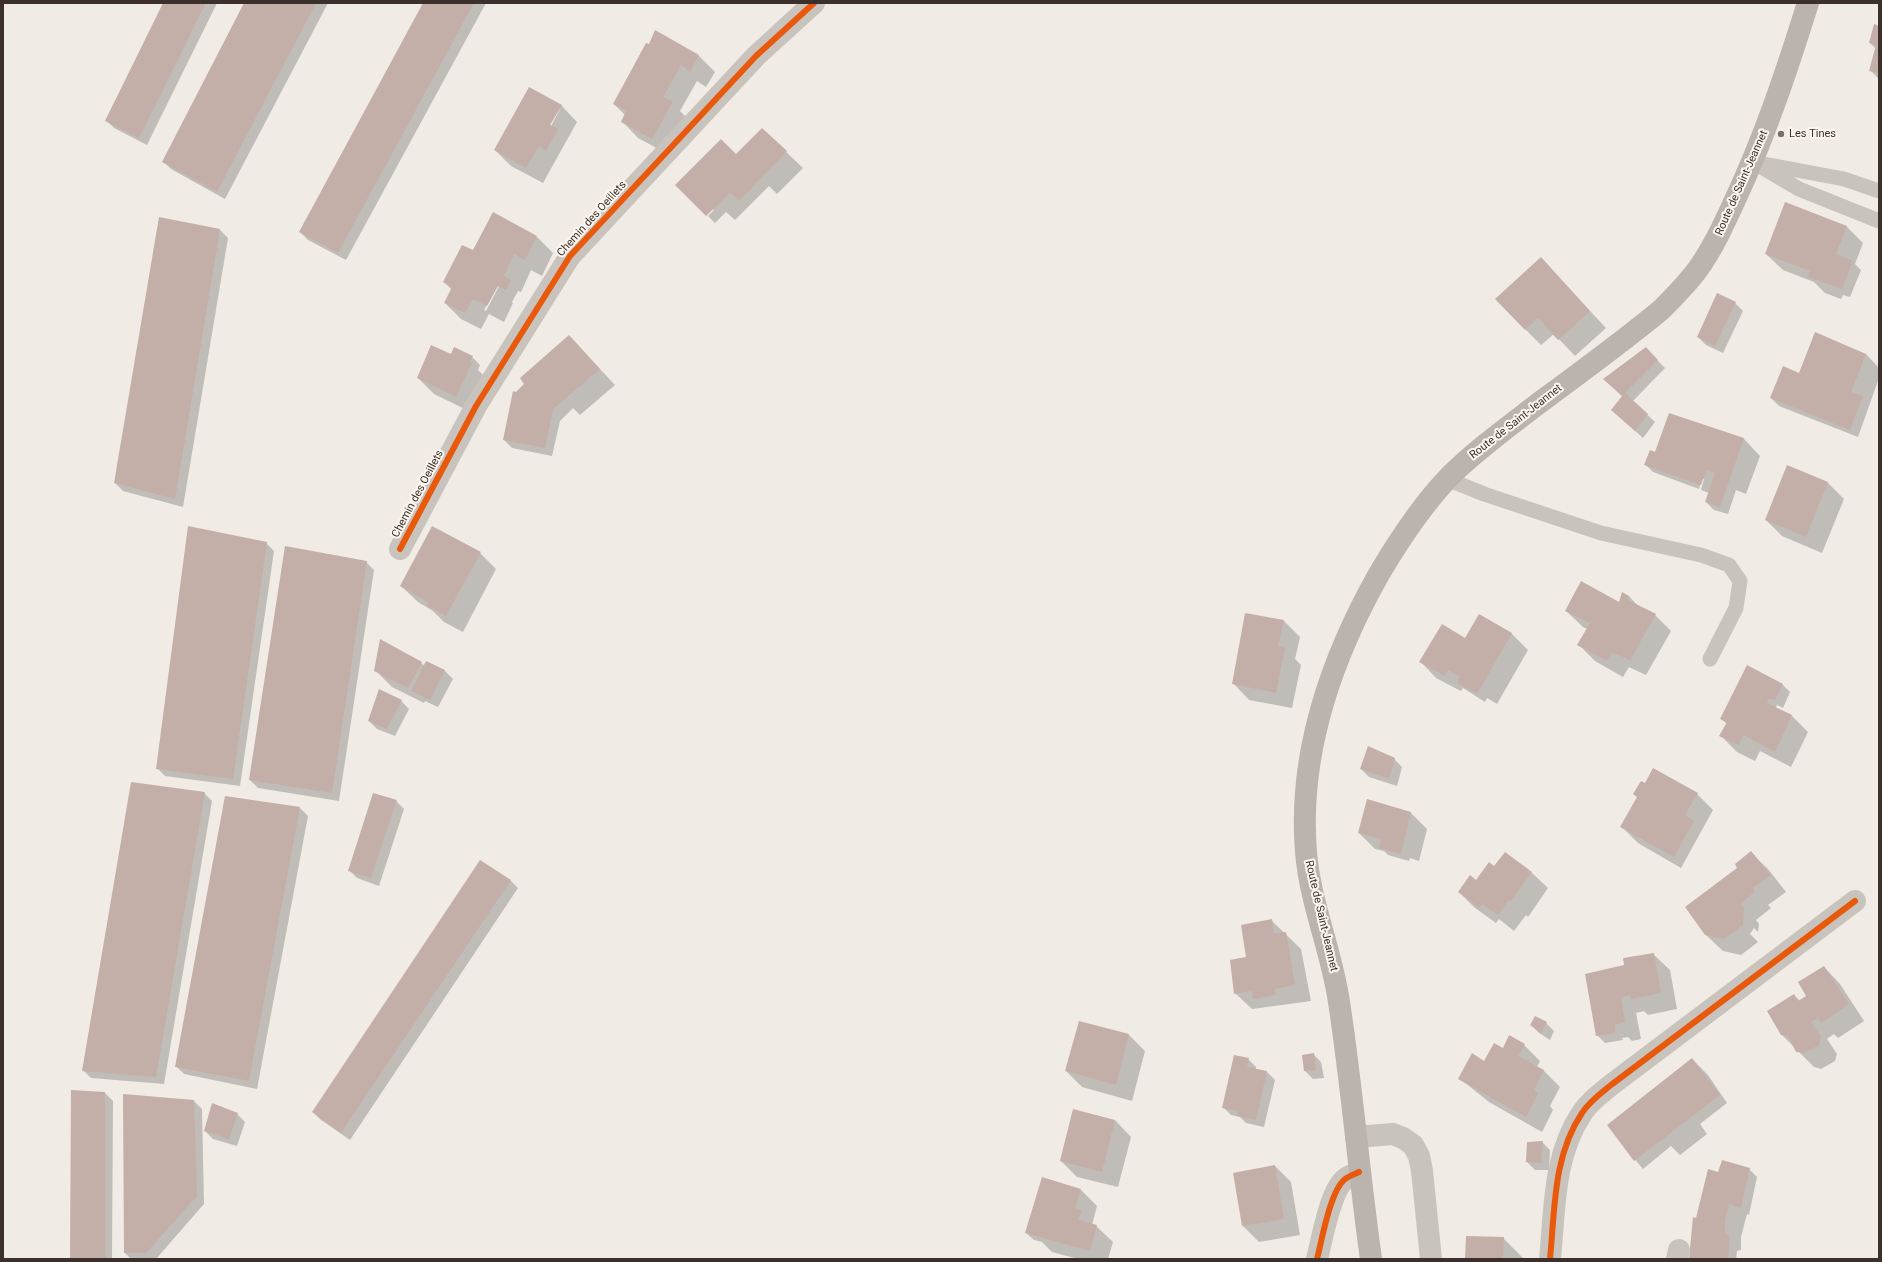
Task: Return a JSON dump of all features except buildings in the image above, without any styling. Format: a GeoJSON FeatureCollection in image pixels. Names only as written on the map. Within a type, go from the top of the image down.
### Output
{"type":"FeatureCollection","features":[{"type":"Feature","properties":{"kind":"main road","name":"Route de Saint-Jeannet"},"geometry":{"type":"LineString","coordinates":[[1370,1259],[1336,978],[1315,900],[1306,853],[1308,767],[1315,732],[1326,694],[1350,629],[1392,552],[1418,514],[1447,479],[1478,448],[1642,326],[1682,289],[1698,269],[1716,241],[1753,162],[1784,78],[1808,3]]}},
{"type":"Feature","properties":{"kind":"street","name":"Chemin des Oeillets"},"geometry":{"type":"LineString","coordinates":[[400,549],[476,406],[570,256],[756,56],[814,3]]}},
{"type":"Feature","properties":{"kind":"street"},"geometry":{"type":"LineString","coordinates":[[1550,1259],[1554,1199],[1560,1162],[1568,1136],[1582,1112],[1594,1098],[1855,900]]}},
{"type":"Feature","properties":{"kind":"street"},"geometry":{"type":"LineString","coordinates":[[1356,1137],[1394,1134],[1403,1138],[1413,1146],[1419,1156],[1422,1171],[1431,1259]]}},
{"type":"Feature","properties":{"kind":"street"},"geometry":{"type":"LineString","coordinates":[[1317,1259],[1329,1211],[1336,1191],[1345,1179],[1359,1172]]}},
{"type":"Feature","properties":{"kind":"lane"},"geometry":{"type":"LineString","coordinates":[[1753,162],[1844,179],[1879,191]]}},
{"type":"Feature","properties":{"kind":"lane"},"geometry":{"type":"LineString","coordinates":[[1753,162],[1799,189],[1879,221]]}},
{"type":"Feature","properties":{"kind":"lane"},"geometry":{"type":"LineString","coordinates":[[1447,479],[1484,494],[1601,533],[1701,555],[1729,565],[1740,581],[1736,608],[1710,659]]}},
{"type":"Feature","properties":{"kind":"cycle path"},"geometry":{"type":"LineString","coordinates":[[400,549],[476,406],[570,256],[756,56],[814,3]]}},
{"type":"Feature","properties":{"kind":"cycle path"},"geometry":{"type":"LineString","coordinates":[[1550,1259],[1560,1165],[1565,1147],[1582,1113],[1588,1105],[1611,1085],[1855,901]]}},
{"type":"Feature","properties":{"kind":"cycle path"},"geometry":{"type":"LineString","coordinates":[[1317,1259],[1327,1216],[1335,1194],[1345,1179],[1359,1172]]}},
{"type":"Feature","properties":{"kind":"place","name":"Les Tines"},"geometry":{"type":"Point","coordinates":[1781,134]}}]}
